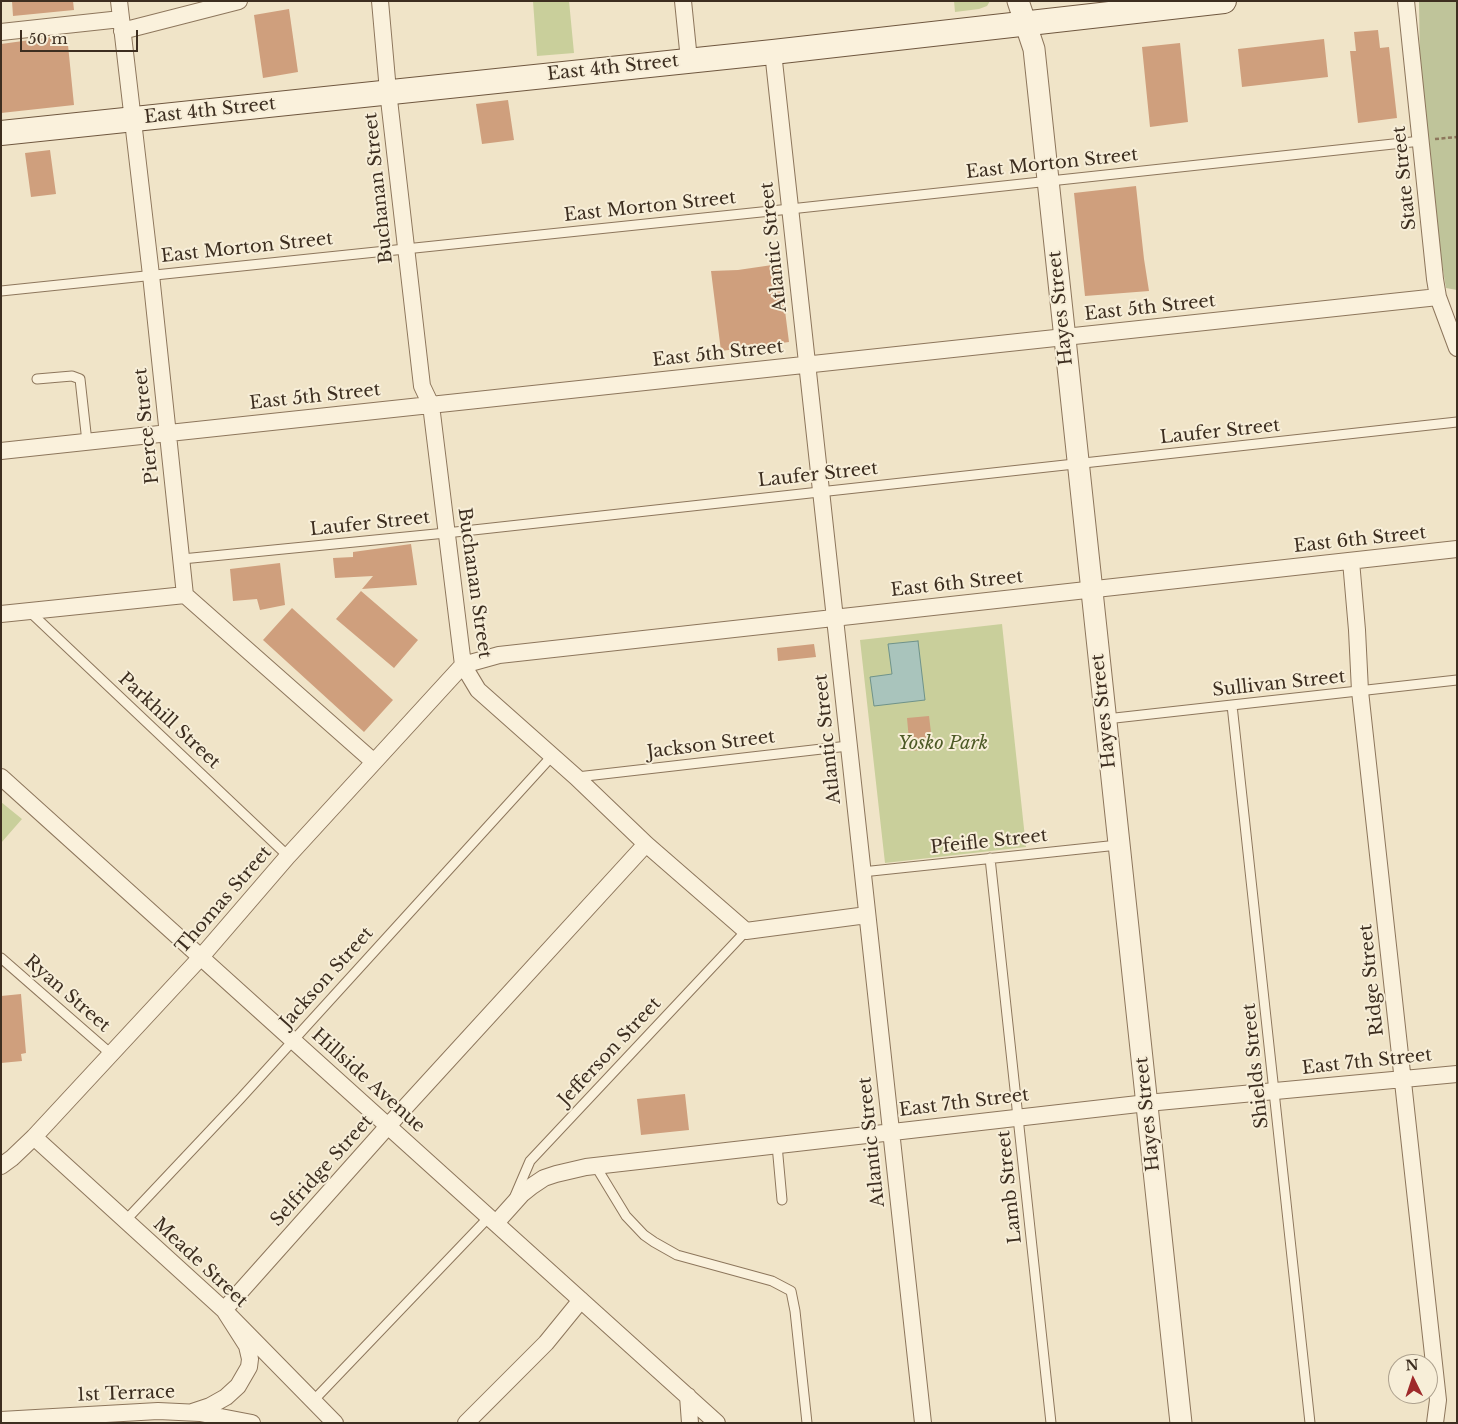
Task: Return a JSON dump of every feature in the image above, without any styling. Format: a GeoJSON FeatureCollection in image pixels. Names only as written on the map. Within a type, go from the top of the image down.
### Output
{"type":"FeatureCollection","features":[{"type":"Feature","properties":{"kind":"main road","name":"East 4th Street"},"geometry":{"type":"LineString","coordinates":[[1,133],[773,52],[1025,23],[1143,5],[1224,1]]}},
{"type":"Feature","properties":{"kind":"street","name":"Pierce Street"},"geometry":{"type":"LineString","coordinates":[[119,1],[186,595]]}},
{"type":"Feature","properties":{"kind":"street"},"geometry":{"type":"LineString","coordinates":[[1,32],[122,25],[239,1]]}},
{"type":"Feature","properties":{"kind":"street","name":"Buchanan Street"},"geometry":{"type":"LineString","coordinates":[[380,1],[388,91],[422,386],[431,405],[464,665],[478,690],[576,777],[646,844],[746,931]]}},
{"type":"Feature","properties":{"kind":"street"},"geometry":{"type":"LineString","coordinates":[[683,1],[689,60]]}},
{"type":"Feature","properties":{"kind":"street","name":"Hayes Street"},"geometry":{"type":"LineString","coordinates":[[1018,1],[1034,49],[1181,1423]]}},
{"type":"Feature","properties":{"kind":"street","name":"State Street"},"geometry":{"type":"LineString","coordinates":[[1406,1],[1438,297],[1457,348]]}},
{"type":"Feature","properties":{"kind":"street","name":"Atlantic Street"},"geometry":{"type":"LineString","coordinates":[[773,52],[923,1423]]}},
{"type":"Feature","properties":{"kind":"street","name":"East 5th Street"},"geometry":{"type":"LineString","coordinates":[[1,451],[1438,297]]}},
{"type":"Feature","properties":{"kind":"street","name":"East 6th Street"},"geometry":{"type":"LineString","coordinates":[[464,665],[499,656],[834,617],[1457,549]]}},
{"type":"Feature","properties":{"kind":"street","name":"Ridge Street"},"geometry":{"type":"LineString","coordinates":[[1351,561],[1360,691],[1438,1400],[1435,1423]]}},
{"type":"Feature","properties":{"kind":"street"},"geometry":{"type":"LineString","coordinates":[[1,614],[186,595],[374,762]]}},
{"type":"Feature","properties":{"kind":"street","name":"Thomas Street"},"geometry":{"type":"LineString","coordinates":[[6,1162],[34,1137],[112,1054],[201,957],[288,856],[464,665]]}},
{"type":"Feature","properties":{"kind":"street","name":"Hillside Avenue"},"geometry":{"type":"LineString","coordinates":[[1,777],[717,1423]]}},
{"type":"Feature","properties":{"kind":"street","name":"Selfridge Street"},"geometry":{"type":"LineString","coordinates":[[224,1310],[388,1126],[646,844]]}},
{"type":"Feature","properties":{"kind":"street"},"geometry":{"type":"LineString","coordinates":[[746,931],[867,915]]}},
{"type":"Feature","properties":{"kind":"street","name":"East 7th Street"},"geometry":{"type":"LineString","coordinates":[[492,1220],[544,1178],[570,1170],[595,1166],[1146,1103],[1457,1074]]}},
{"type":"Feature","properties":{"kind":"street","name":"Meade Street"},"geometry":{"type":"LineString","coordinates":[[34,1137],[224,1310],[335,1423]]}},
{"type":"Feature","properties":{"kind":"street"},"geometry":{"type":"LineString","coordinates":[[466,1423],[546,1343],[582,1300]]}},
{"type":"Feature","properties":{"kind":"street"},"geometry":{"type":"LineString","coordinates":[[192,1412],[210,1406],[226,1397],[243,1380],[249,1367],[250,1359],[247,1346],[224,1310]]}},
{"type":"Feature","properties":{"kind":"street"},"geometry":{"type":"LineString","coordinates":[[688,1396],[690,1423]]}},
{"type":"Feature","properties":{"kind":"street","name":"1st Terrace"},"geometry":{"type":"LineString","coordinates":[[1,1420],[138,1412],[192,1412],[252,1423]]}},
{"type":"Feature","properties":{"kind":"lane","name":"East Morton Street"},"geometry":{"type":"LineString","coordinates":[[1,290],[790,209],[1421,140]]}},
{"type":"Feature","properties":{"kind":"lane"},"geometry":{"type":"LineString","coordinates":[[37,379],[72,376],[80,379],[87,442]]}},
{"type":"Feature","properties":{"kind":"lane","name":"Laufer Street"},"geometry":{"type":"LineString","coordinates":[[182,559],[446,533],[1457,422]]}},
{"type":"Feature","properties":{"kind":"lane","name":"Parkhill Street"},"geometry":{"type":"LineString","coordinates":[[28,611],[288,856]]}},
{"type":"Feature","properties":{"kind":"lane","name":"Sullivan Street"},"geometry":{"type":"LineString","coordinates":[[1105,720],[1457,680]]}},
{"type":"Feature","properties":{"kind":"lane","name":"Shields Street"},"geometry":{"type":"LineString","coordinates":[[1232,705],[1310,1423]]}},
{"type":"Feature","properties":{"kind":"lane","name":"Jackson Street"},"geometry":{"type":"LineString","coordinates":[[576,777],[848,746]]}},
{"type":"Feature","properties":{"kind":"lane","name":"Jackson Street"},"geometry":{"type":"LineString","coordinates":[[125,1221],[552,756]]}},
{"type":"Feature","properties":{"kind":"lane","name":"Pfeifle Street"},"geometry":{"type":"LineString","coordinates":[[862,872],[1119,844]]}},
{"type":"Feature","properties":{"kind":"lane","name":"Lamb Street"},"geometry":{"type":"LineString","coordinates":[[990,858],[1051,1423]]}},
{"type":"Feature","properties":{"kind":"lane","name":"Jefferson Street"},"geometry":{"type":"LineString","coordinates":[[512,1204],[530,1161],[746,931]]}},
{"type":"Feature","properties":{"kind":"lane","name":"Ryan Street"},"geometry":{"type":"LineString","coordinates":[[1,958],[112,1054]]}},
{"type":"Feature","properties":{"kind":"lane"},"geometry":{"type":"LineString","coordinates":[[777,1145],[782,1200]]}},
{"type":"Feature","properties":{"kind":"lane"},"geometry":{"type":"LineString","coordinates":[[595,1166],[626,1216],[659,1246],[691,1259],[772,1281],[791,1291],[795,1311],[807,1423]]}},
{"type":"Feature","properties":{"kind":"lane"},"geometry":{"type":"LineString","coordinates":[[313,1401],[492,1220]]}},
{"type":"Feature","properties":{"kind":"path"},"geometry":{"type":"LineString","coordinates":[[1421,140],[1457,137]]}},
{"type":"Feature","properties":{"kind":"green space"},"geometry":{"type":"Polygon","coordinates":[[[533,1],[569,1],[574,53],[537,56],[533,1]]]}},
{"type":"Feature","properties":{"kind":"green space"},"geometry":{"type":"Polygon","coordinates":[[[954,1],[990,1],[987,6],[979,9],[955,12],[954,1]]]}},
{"type":"Feature","properties":{"kind":"green space"},"geometry":{"type":"Polygon","coordinates":[[[1419,1],[1457,1],[1457,290],[1446,288],[1421,141],[1419,1]]]}},
{"type":"Feature","properties":{"kind":"green space","name":"Yosko Park"},"geometry":{"type":"Polygon","coordinates":[[[1002,624],[1026,847],[885,863],[860,640],[1002,624]]]}},
{"type":"Feature","properties":{"kind":"green space"},"geometry":{"type":"Polygon","coordinates":[[[1,802],[22,819],[1,843],[1,802]]]}},
{"type":"Feature","properties":{"kind":"water"},"geometry":{"type":"Polygon","coordinates":[[[918,641],[925,700],[874,706],[870,677],[892,674],[888,644],[918,641]]]}},
{"type":"Feature","properties":{"kind":"building"},"geometry":{"type":"Polygon","coordinates":[[[12,1],[73,1],[74,10],[13,16],[12,1]]]}},
{"type":"Feature","properties":{"kind":"building"},"geometry":{"type":"Polygon","coordinates":[[[289,9],[298,72],[263,78],[254,15],[289,9]]]}},
{"type":"Feature","properties":{"kind":"building"},"geometry":{"type":"Polygon","coordinates":[[[1378,30],[1380,48],[1389,47],[1397,118],[1358,123],[1350,51],[1356,51],[1354,32],[1378,30]]]}},
{"type":"Feature","properties":{"kind":"building"},"geometry":{"type":"Polygon","coordinates":[[[67,35],[74,105],[1,113],[1,44],[67,35]]]}},
{"type":"Feature","properties":{"kind":"building"},"geometry":{"type":"Polygon","coordinates":[[[1324,39],[1328,77],[1242,87],[1238,49],[1324,39]]]}},
{"type":"Feature","properties":{"kind":"building"},"geometry":{"type":"Polygon","coordinates":[[[1180,43],[1188,122],[1150,127],[1142,47],[1180,43]]]}},
{"type":"Feature","properties":{"kind":"building"},"geometry":{"type":"Polygon","coordinates":[[[508,100],[514,140],[482,144],[476,104],[508,100]]]}},
{"type":"Feature","properties":{"kind":"building"},"geometry":{"type":"Polygon","coordinates":[[[50,150],[56,194],[31,197],[25,153],[50,150]]]}},
{"type":"Feature","properties":{"kind":"building"},"geometry":{"type":"Polygon","coordinates":[[[1136,186],[1149,291],[1085,296],[1074,193],[1136,186]]]}},
{"type":"Feature","properties":{"kind":"building"},"geometry":{"type":"Polygon","coordinates":[[[779,264],[789,342],[721,351],[711,271],[738,270],[779,264]]]}},
{"type":"Feature","properties":{"kind":"building"},"geometry":{"type":"Polygon","coordinates":[[[411,544],[417,585],[362,589],[373,576],[335,578],[333,558],[353,557],[353,552],[411,544]]]}},
{"type":"Feature","properties":{"kind":"building"},"geometry":{"type":"Polygon","coordinates":[[[280,563],[285,605],[260,610],[257,599],[233,601],[230,569],[280,563]]]}},
{"type":"Feature","properties":{"kind":"building"},"geometry":{"type":"Polygon","coordinates":[[[361,591],[418,640],[394,668],[336,619],[361,591]]]}},
{"type":"Feature","properties":{"kind":"building"},"geometry":{"type":"Polygon","coordinates":[[[292,608],[393,700],[364,732],[263,640],[292,608]]]}},
{"type":"Feature","properties":{"kind":"building"},"geometry":{"type":"Polygon","coordinates":[[[814,644],[816,657],[778,661],[777,648],[814,644]]]}},
{"type":"Feature","properties":{"kind":"building"},"geometry":{"type":"Polygon","coordinates":[[[929,716],[933,749],[910,751],[907,718],[929,716]]]}},
{"type":"Feature","properties":{"kind":"building"},"geometry":{"type":"Polygon","coordinates":[[[21,994],[26,1053],[21,1054],[22,1061],[1,1063],[1,996],[21,994]]]}},
{"type":"Feature","properties":{"kind":"building"},"geometry":{"type":"Polygon","coordinates":[[[685,1094],[689,1130],[641,1135],[637,1099],[685,1094]]]}}]}
